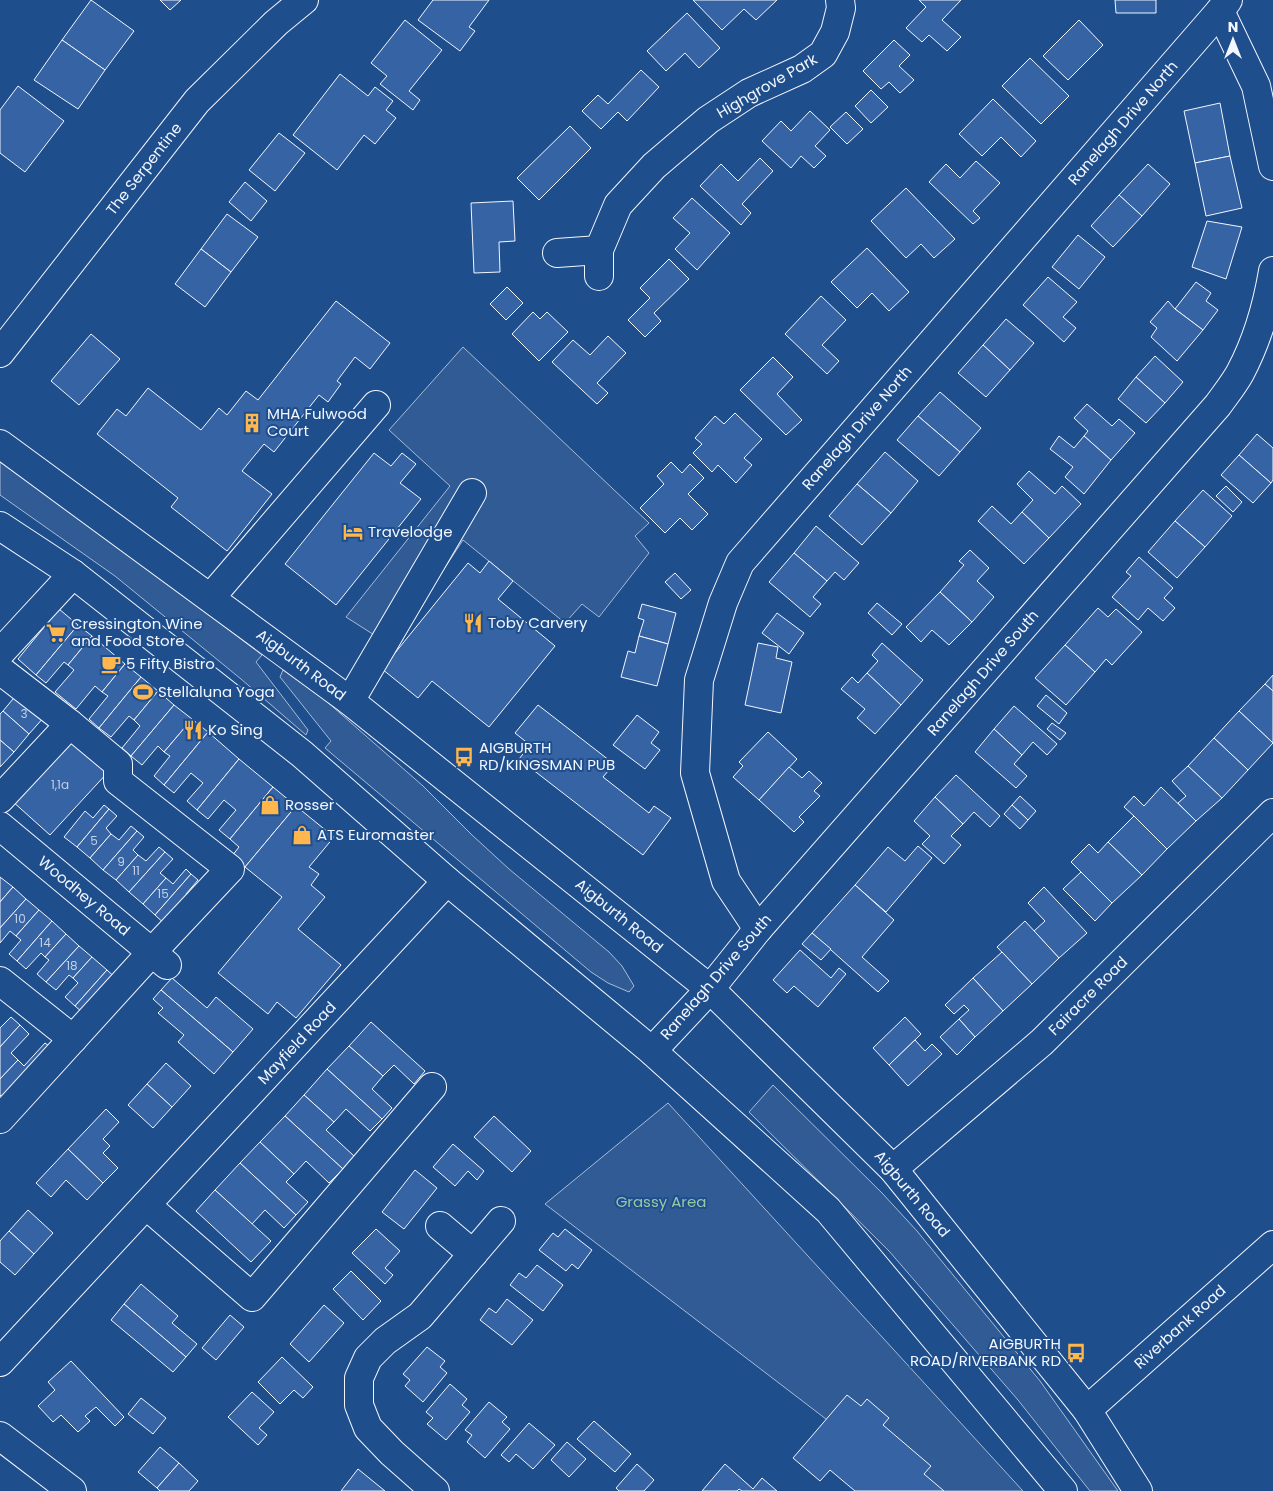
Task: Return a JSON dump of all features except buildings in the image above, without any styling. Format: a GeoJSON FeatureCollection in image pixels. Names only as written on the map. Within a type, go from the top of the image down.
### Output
{"type":"FeatureCollection","features":[{"type":"Feature","properties":{"kind":"main road","name":"The Serpentine"},"geometry":{"type":"LineString","coordinates":[[0,353],[198,102],[276,23],[304,0]]}},
{"type":"Feature","properties":{"kind":"main road","name":"Highgrove Park"},"geometry":{"type":"LineString","coordinates":[[556,253],[599,263],[618,205],[654,166],[708,120],[750,93],[802,69],[823,54],[835,32],[841,8],[840,0]]}},
{"type":"Feature","properties":{"kind":"main road"},"geometry":{"type":"LineString","coordinates":[[1224,6],[1256,86],[1273,166]]}},
{"type":"Feature","properties":{"kind":"main road","name":"Ranelagh Drive North"},"geometry":{"type":"LineString","coordinates":[[758,929],[726,881],[695,773],[699,680],[723,603],[740,563],[1224,6]]}},
{"type":"Feature","properties":{"kind":"main road","name":"Ranelagh Drive South"},"geometry":{"type":"LineString","coordinates":[[652,1051],[710,989],[758,929],[1218,405],[1239,374],[1259,331],[1273,271]]}},
{"type":"Feature","properties":{"kind":"main road"},"geometry":{"type":"LineString","coordinates":[[211,597],[376,405]]}},
{"type":"Feature","properties":{"kind":"main road","name":"Aigburth Road"},"geometry":{"type":"LineString","coordinates":[[0,444],[211,597],[350,701],[710,989],[893,1168],[1087,1410],[1138,1491]]}},
{"type":"Feature","properties":{"kind":"main road"},"geometry":{"type":"LineString","coordinates":[[350,701],[472,492]]}},
{"type":"Feature","properties":{"kind":"main road"},"geometry":{"type":"LineString","coordinates":[[0,526],[73,574],[302,754],[447,881],[652,1051],[828,1210],[1063,1491]]}},
{"type":"Feature","properties":{"kind":"main road"},"geometry":{"type":"LineString","coordinates":[[0,653],[73,574]]}},
{"type":"Feature","properties":{"kind":"main road"},"geometry":{"type":"LineString","coordinates":[[0,670],[118,764],[118,781],[230,869],[159,959],[73,1040],[0,1119]]}},
{"type":"Feature","properties":{"kind":"main road"},"geometry":{"type":"LineString","coordinates":[[0,799],[70,724]]}},
{"type":"Feature","properties":{"kind":"main road","name":"Fairacre Road"},"geometry":{"type":"LineString","coordinates":[[893,1168],[1042,1042],[1273,813]]}},
{"type":"Feature","properties":{"kind":"main road","name":"Woodhey Road"},"geometry":{"type":"LineString","coordinates":[[0,826],[159,959]]}},
{"type":"Feature","properties":{"kind":"main road","name":"Mayfield Road"},"geometry":{"type":"LineString","coordinates":[[0,1362],[447,881]]}},
{"type":"Feature","properties":{"kind":"main road"},"geometry":{"type":"LineString","coordinates":[[0,981],[73,1040]]}},
{"type":"Feature","properties":{"kind":"main road"},"geometry":{"type":"LineString","coordinates":[[146,1205],[252,1297],[432,1087]]}},
{"type":"Feature","properties":{"kind":"main road"},"geometry":{"type":"LineString","coordinates":[[436,1491],[392,1453],[368,1428],[359,1405],[359,1378],[368,1358],[385,1340],[420,1316],[501,1221]]}},
{"type":"Feature","properties":{"kind":"main road"},"geometry":{"type":"LineString","coordinates":[[440,1226],[473,1254]]}},
{"type":"Feature","properties":{"kind":"main road","name":"Riverbank Road"},"geometry":{"type":"LineString","coordinates":[[1087,1410],[1273,1245]]}},
{"type":"Feature","properties":{"kind":"main road"},"geometry":{"type":"LineString","coordinates":[[0,1436],[72,1491]]}},
{"type":"Feature","properties":{"kind":"shaded area"},"geometry":{"type":"Polygon","coordinates":[[[463,347],[649,523],[635,536],[649,553],[599,617],[582,604],[565,623],[463,540],[393,647],[346,617],[450,486],[389,430],[463,347]]]}},
{"type":"Feature","properties":{"kind":"shaded area"},"geometry":{"type":"Polygon","coordinates":[[[0,462],[132,556],[262,655],[256,662],[308,730],[306,735],[115,576],[0,495],[0,462]]]}},
{"type":"Feature","properties":{"kind":"shaded area"},"geometry":{"type":"Polygon","coordinates":[[[283,670],[325,700],[423,786],[509,869],[609,952],[622,966],[634,986],[629,992],[608,983],[591,972],[325,748],[331,741],[280,677],[283,670]]]}},
{"type":"Feature","properties":{"kind":"shaded area"},"geometry":{"type":"Polygon","coordinates":[[[773,1085],[882,1193],[917,1231],[1040,1381],[1118,1491],[1090,1491],[1018,1400],[889,1251],[749,1112],[773,1085]]]}},
{"type":"Feature","properties":{"kind":"shaded area","name":"Grassy Area"},"geometry":{"type":"Polygon","coordinates":[[[668,1103],[1023,1491],[920,1491],[545,1204],[668,1103]]]}},
{"type":"Feature","properties":{"kind":"place","name":"MHA Fulwood Court"},"geometry":{"type":"Point","coordinates":[252,423]}},
{"type":"Feature","properties":{"kind":"place","name":"Travelodge"},"geometry":{"type":"Point","coordinates":[353,532]}},
{"type":"Feature","properties":{"kind":"place","name":"Toby Carvery"},"geometry":{"type":"Point","coordinates":[473,623]}},
{"type":"Feature","properties":{"kind":"place","name":"Cressington Wine and Food Store"},"geometry":{"type":"Point","coordinates":[56,633]}},
{"type":"Feature","properties":{"kind":"place","name":"5 Fifty Bistro"},"geometry":{"type":"Point","coordinates":[111,664]}},
{"type":"Feature","properties":{"kind":"place","name":"Stellaluna Yoga"},"geometry":{"type":"Point","coordinates":[143,692]}},
{"type":"Feature","properties":{"kind":"place","name":"Ko Sing"},"geometry":{"type":"Point","coordinates":[193,730]}},
{"type":"Feature","properties":{"kind":"place","name":"AIGBURTH RD/KINGSMAN PUB"},"geometry":{"type":"Point","coordinates":[464,757]}},
{"type":"Feature","properties":{"kind":"place","name":"Rosser"},"geometry":{"type":"Point","coordinates":[270,805]}},
{"type":"Feature","properties":{"kind":"place","name":"ATS Euromaster"},"geometry":{"type":"Point","coordinates":[302,835]}},
{"type":"Feature","properties":{"kind":"place","name":"AIGBURTH ROAD/RIVERBANK RD"},"geometry":{"type":"Point","coordinates":[1076,1353]}}]}
